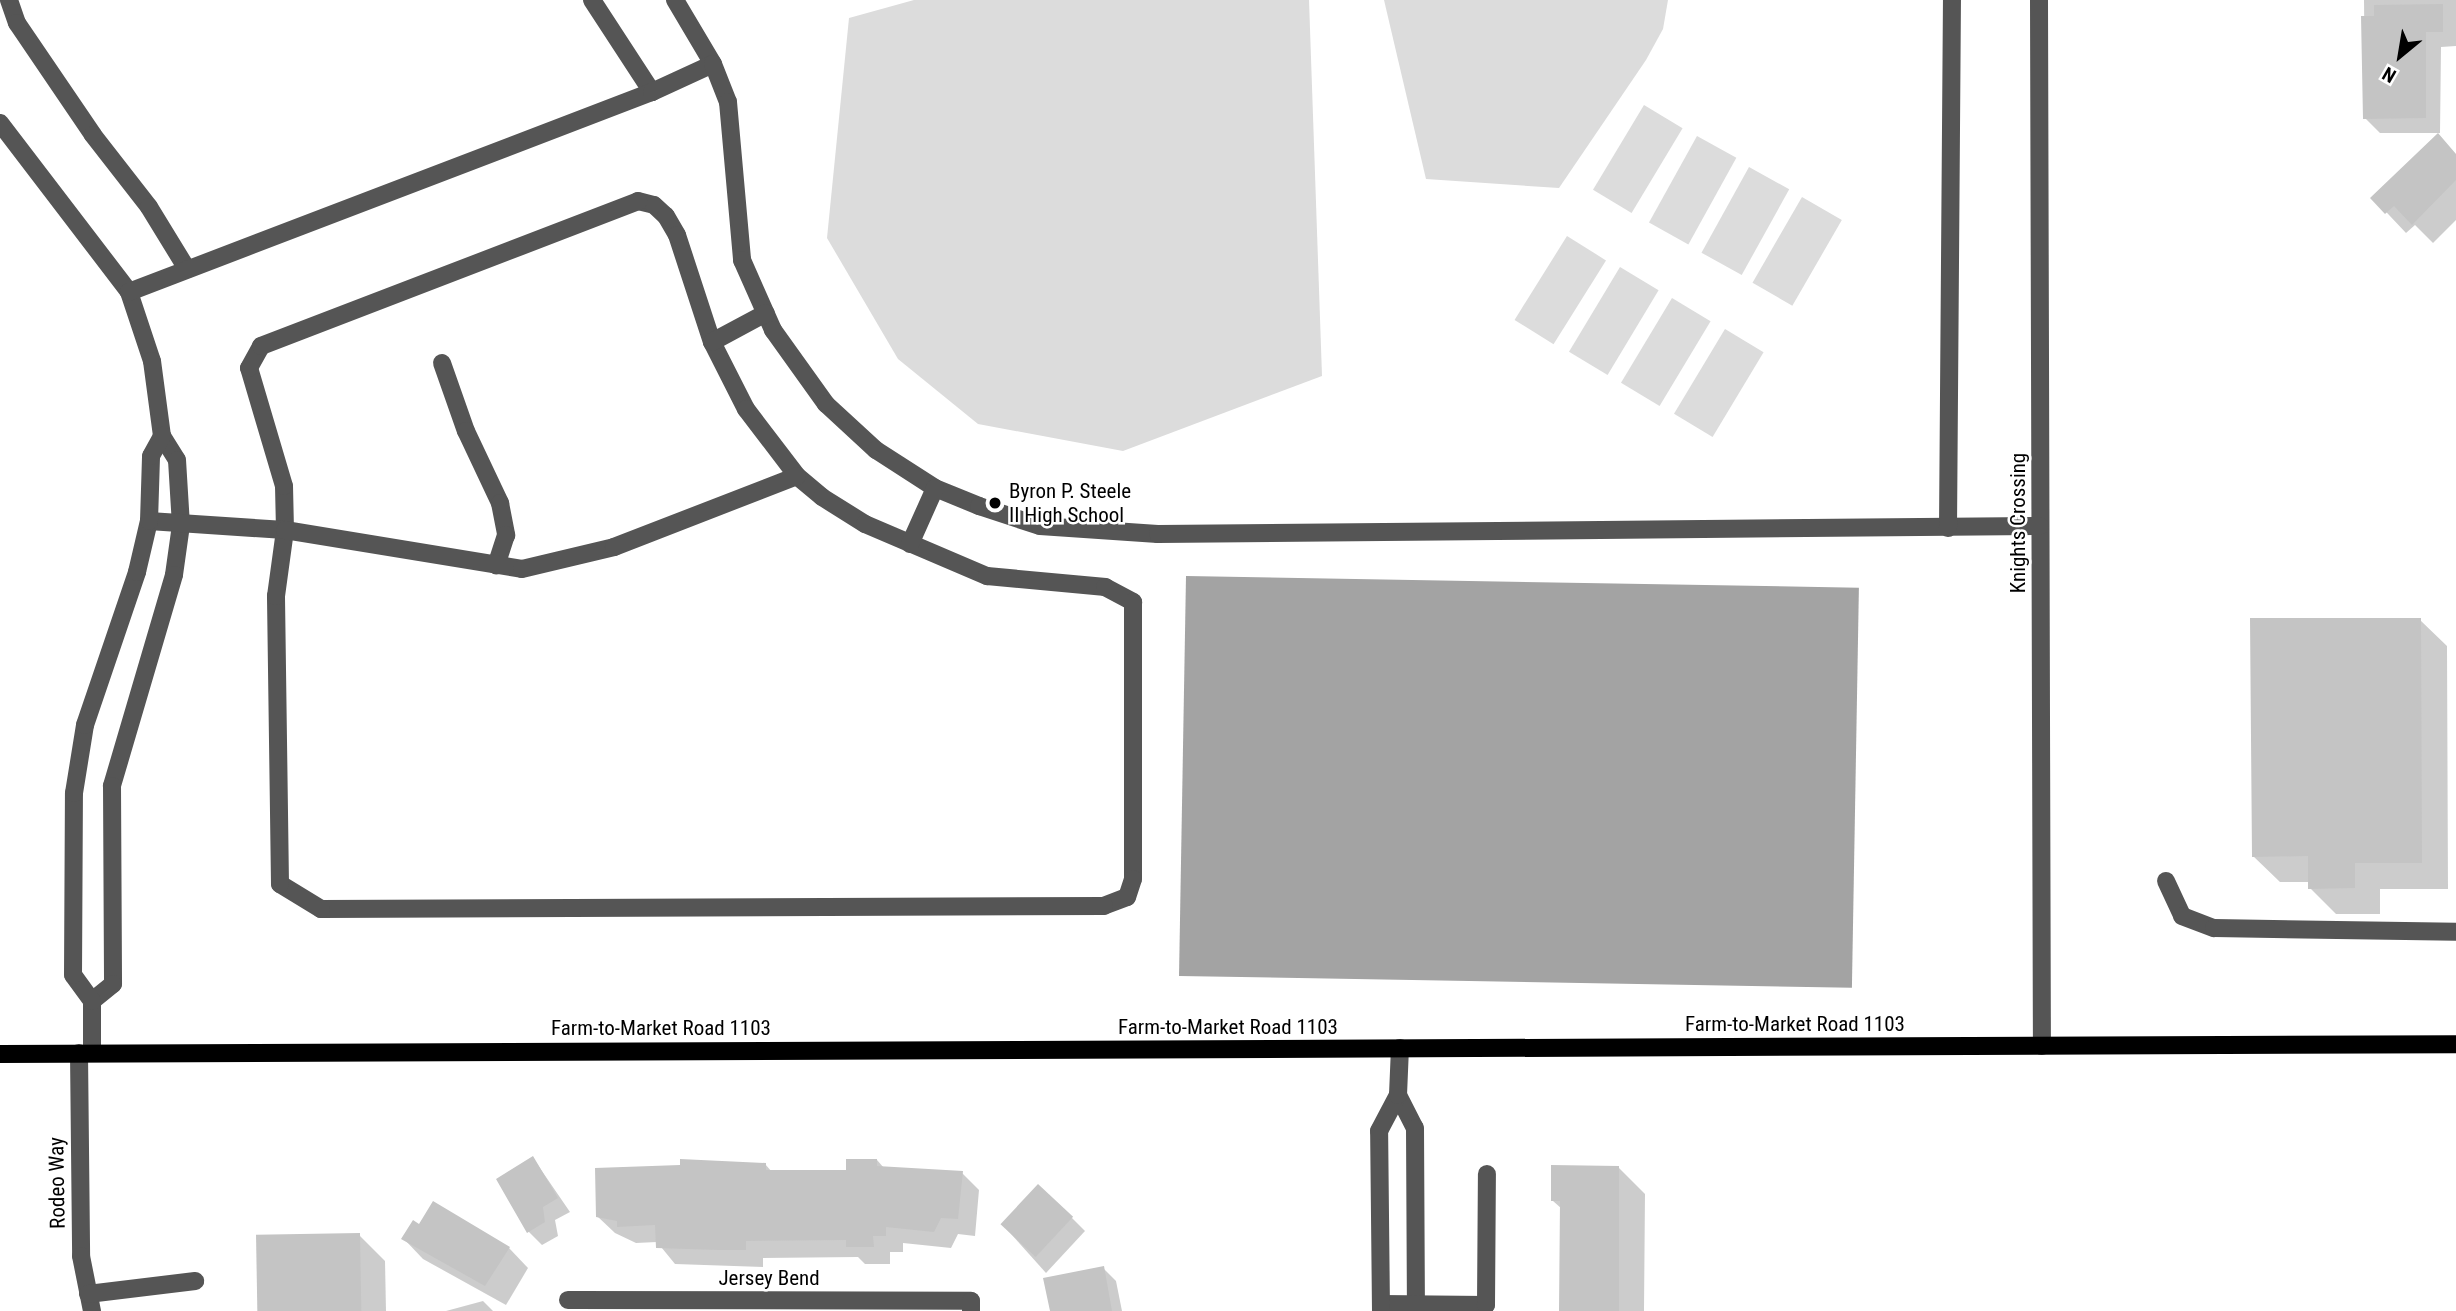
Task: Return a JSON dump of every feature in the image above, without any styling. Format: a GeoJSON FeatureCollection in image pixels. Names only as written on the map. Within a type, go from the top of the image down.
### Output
{"type":"FeatureCollection","features":[{"type":"Feature","properties":{"kind":"main road","name":"Farm-to-Market Road 1103"},"geometry":{"type":"LineString","coordinates":[[0,1054],[2456,1044]]}},
{"type":"Feature","properties":{"kind":"street"},"geometry":{"type":"LineString","coordinates":[[9,0],[17,23],[93,135],[149,208],[187,270]]}},
{"type":"Feature","properties":{"kind":"street"},"geometry":{"type":"LineString","coordinates":[[592,0],[652,92]]}},
{"type":"Feature","properties":{"kind":"street"},"geometry":{"type":"LineString","coordinates":[[676,0],[713,64],[728,102],[742,260],[766,313],[826,404],[876,450],[935,488],[1040,526],[1158,534],[2040,526]]}},
{"type":"Feature","properties":{"kind":"street"},"geometry":{"type":"LineString","coordinates":[[1948,528],[1952,0]]}},
{"type":"Feature","properties":{"kind":"street","name":"Knights Crossing"},"geometry":{"type":"LineString","coordinates":[[2039,0],[2042,1046]]}},
{"type":"Feature","properties":{"kind":"street"},"geometry":{"type":"LineString","coordinates":[[129,292],[652,92],[713,64]]}},
{"type":"Feature","properties":{"kind":"street"},"geometry":{"type":"LineString","coordinates":[[0,123],[129,292],[152,360],[162,436],[177,460],[181,525],[174,575],[112,786],[113,984],[92,1001],[73,975],[74,793],[85,725],[137,572],[149,521],[151,456],[162,436]]}},
{"type":"Feature","properties":{"kind":"street"},"geometry":{"type":"LineString","coordinates":[[638,201],[654,205],[666,216],[677,235],[712,342],[746,409],[797,476],[864,524],[987,576],[1105,587],[1133,602],[1133,879],[1127,897],[1104,906],[321,909],[280,884],[276,596],[285,530],[284,486],[248,368],[261,346],[638,201]]}},
{"type":"Feature","properties":{"kind":"street"},"geometry":{"type":"LineString","coordinates":[[712,342],[766,313]]}},
{"type":"Feature","properties":{"kind":"street"},"geometry":{"type":"LineString","coordinates":[[442,363],[466,431],[500,503],[506,535],[496,565]]}},
{"type":"Feature","properties":{"kind":"street"},"geometry":{"type":"LineString","coordinates":[[149,521],[285,530],[522,569],[614,547],[797,476]]}},
{"type":"Feature","properties":{"kind":"street"},"geometry":{"type":"LineString","coordinates":[[910,544],[935,488]]}},
{"type":"Feature","properties":{"kind":"street"},"geometry":{"type":"LineString","coordinates":[[2166,881],[2182,916],[2214,928],[2456,932]]}},
{"type":"Feature","properties":{"kind":"street","name":"Rodeo Way"},"geometry":{"type":"LineString","coordinates":[[90,1303],[81,1256],[85,1053],[92,1001]]}},
{"type":"Feature","properties":{"kind":"street"},"geometry":{"type":"LineString","coordinates":[[1399,1048],[1398,1096],[1379,1131],[1381,1307],[1486,1308],[1487,1174]]}},
{"type":"Feature","properties":{"kind":"street"},"geometry":{"type":"LineString","coordinates":[[1398,1096],[1415,1128],[1416,1307]]}},
{"type":"Feature","properties":{"kind":"street"},"geometry":{"type":"LineString","coordinates":[[90,1303],[195,1281]]}},
{"type":"Feature","properties":{"kind":"street","name":"Jersey Bend"},"geometry":{"type":"LineString","coordinates":[[568,1300],[971,1306]]}},
{"type":"Feature","properties":{"kind":"shaded area"},"geometry":{"type":"Polygon","coordinates":[[[914,0],[1309,0],[1322,376],[1123,451],[978,424],[898,359],[827,238],[849,18],[914,0]]]}},
{"type":"Feature","properties":{"kind":"shaded area"},"geometry":{"type":"Polygon","coordinates":[[[1384,0],[1668,0],[1663,29],[1646,60],[1559,188],[1426,179],[1384,0]]]}},
{"type":"Feature","properties":{"kind":"shaded area"},"geometry":{"type":"Polygon","coordinates":[[[1644,105],[1683,128],[1632,213],[1593,190],[1644,105]]]}},
{"type":"Feature","properties":{"kind":"shaded area"},"geometry":{"type":"Polygon","coordinates":[[[1697,136],[1736,158],[1688,244],[1649,223],[1697,136]]]}},
{"type":"Feature","properties":{"kind":"shaded area"},"geometry":{"type":"Polygon","coordinates":[[[1749,167],[1789,189],[1742,275],[1701,253],[1749,167]]]}},
{"type":"Feature","properties":{"kind":"shaded area"},"geometry":{"type":"Polygon","coordinates":[[[1802,197],[1842,220],[1792,306],[1752,283],[1802,197]]]}},
{"type":"Feature","properties":{"kind":"shaded area"},"geometry":{"type":"Polygon","coordinates":[[[1567,236],[1606,260],[1554,344],[1515,320],[1567,236]]]}},
{"type":"Feature","properties":{"kind":"shaded area"},"geometry":{"type":"Polygon","coordinates":[[[1620,267],[1659,290],[1608,375],[1569,352],[1620,267]]]}},
{"type":"Feature","properties":{"kind":"shaded area"},"geometry":{"type":"Polygon","coordinates":[[[1672,298],[1711,321],[1660,406],[1621,383],[1672,298]]]}},
{"type":"Feature","properties":{"kind":"shaded area"},"geometry":{"type":"Polygon","coordinates":[[[1725,329],[1764,352],[1713,437],[1674,414],[1725,329]]]}},
{"type":"Feature","properties":{"kind":"shaded area"},"geometry":{"type":"Polygon","coordinates":[[[1186,576],[1859,588],[1852,988],[1179,976],[1186,576]]]}},
{"type":"Feature","properties":{"kind":"building"},"geometry":{"type":"Polygon","coordinates":[[[2443,4],[2443,32],[2426,32],[2426,118],[2363,119],[2361,16],[2374,16],[2374,5],[2443,4]]]}},
{"type":"Feature","properties":{"kind":"building"},"geometry":{"type":"Polygon","coordinates":[[[2438,133],[2456,154],[2456,180],[2412,225],[2394,206],[2385,214],[2370,198],[2438,133]]]}},
{"type":"Feature","properties":{"kind":"building"},"geometry":{"type":"Polygon","coordinates":[[[2250,618],[2421,618],[2422,863],[2355,863],[2355,888],[2308,889],[2308,856],[2252,857],[2250,618]]]}},
{"type":"Feature","properties":{"kind":"building"},"geometry":{"type":"Polygon","coordinates":[[[533,1156],[558,1198],[543,1207],[545,1222],[527,1233],[496,1179],[533,1156]]]}},
{"type":"Feature","properties":{"kind":"building"},"geometry":{"type":"Polygon","coordinates":[[[680,1159],[766,1163],[766,1170],[846,1170],[846,1159],[877,1159],[877,1166],[963,1171],[958,1219],[941,1218],[934,1232],[886,1227],[886,1236],[873,1236],[874,1247],[846,1247],[846,1240],[746,1241],[746,1250],[720,1250],[656,1248],[655,1225],[617,1227],[617,1221],[596,1217],[595,1168],[680,1165],[680,1159]]]}},
{"type":"Feature","properties":{"kind":"building"},"geometry":{"type":"Polygon","coordinates":[[[1551,1165],[1619,1166],[1619,1311],[1559,1311],[1560,1201],[1551,1201],[1551,1165]]]}},
{"type":"Feature","properties":{"kind":"building"},"geometry":{"type":"Polygon","coordinates":[[[1038,1184],[1073,1217],[1036,1257],[1000,1224],[1038,1184]]]}},
{"type":"Feature","properties":{"kind":"building"},"geometry":{"type":"Polygon","coordinates":[[[433,1201],[510,1247],[485,1286],[401,1239],[413,1220],[419,1224],[433,1201]]]}},
{"type":"Feature","properties":{"kind":"building"},"geometry":{"type":"Polygon","coordinates":[[[360,1233],[361,1311],[257,1311],[256,1235],[360,1233]]]}},
{"type":"Feature","properties":{"kind":"building"},"geometry":{"type":"Polygon","coordinates":[[[1104,1266],[1112,1311],[1050,1311],[1043,1278],[1104,1266]]]}},
{"type":"Feature","properties":{"kind":"place","name":"Byron P. Steele II High School"},"geometry":{"type":"Point","coordinates":[995,503]}}]}
